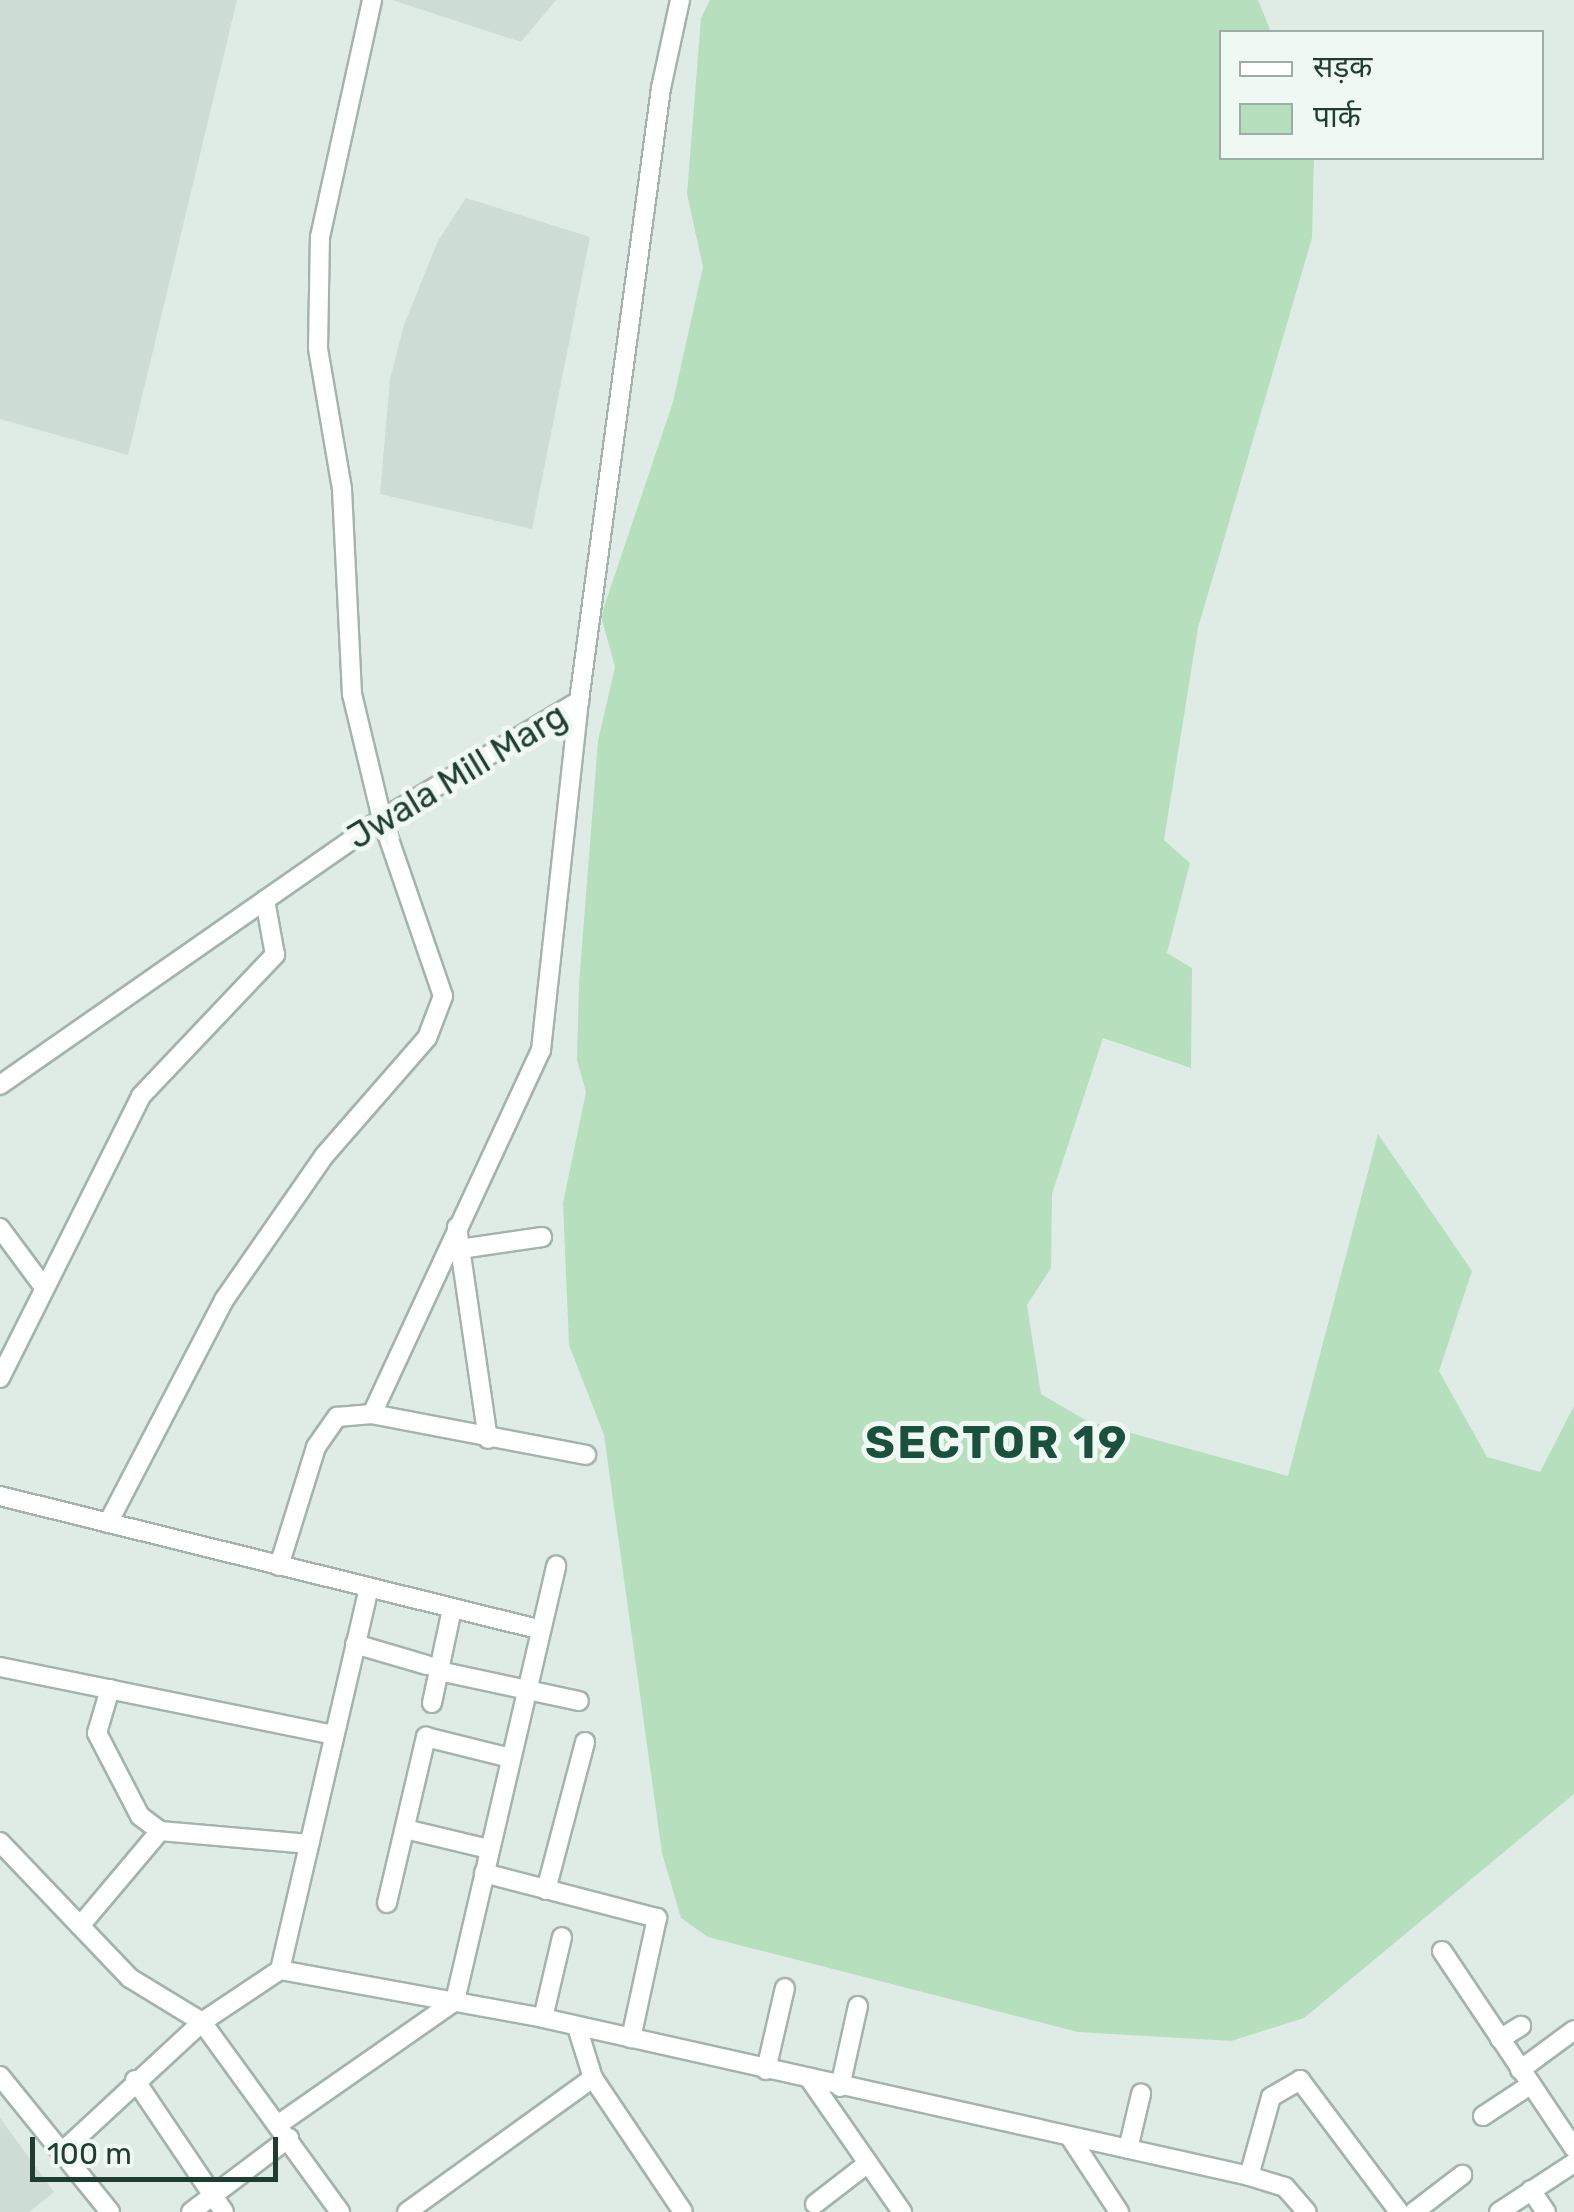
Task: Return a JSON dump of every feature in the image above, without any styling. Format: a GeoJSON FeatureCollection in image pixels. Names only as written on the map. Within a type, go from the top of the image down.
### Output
{"type":"FeatureCollection","features":[{"type":"Feature","properties":{"kind":"street"},"geometry":{"type":"LineString","coordinates":[[108,1523],[224,1300],[324,1156],[439,1018],[440,972],[382,819],[352,694],[345,517],[315,287],[372,0]]}},
{"type":"Feature","properties":{"kind":"street","name":"Jwala Mill Marg"},"geometry":{"type":"LineString","coordinates":[[0,1085],[382,819],[579,701],[661,88],[680,0]]}},
{"type":"Feature","properties":{"kind":"street"},"geometry":{"type":"LineString","coordinates":[[372,1414],[541,1050],[579,701]]}},
{"type":"Feature","properties":{"kind":"street"},"geometry":{"type":"LineString","coordinates":[[0,1378],[141,1096],[275,954],[264,900]]}},
{"type":"Feature","properties":{"kind":"street"},"geometry":{"type":"LineString","coordinates":[[457,1226],[488,1439]]}},
{"type":"Feature","properties":{"kind":"street"},"geometry":{"type":"LineString","coordinates":[[0,1228],[43,1286]]}},
{"type":"Feature","properties":{"kind":"street"},"geometry":{"type":"LineString","coordinates":[[460,1248],[542,1238]]}},
{"type":"Feature","properties":{"kind":"street"},"geometry":{"type":"LineString","coordinates":[[279,1566],[324,1429],[336,1417],[372,1414],[586,1455]]}},
{"type":"Feature","properties":{"kind":"street"},"geometry":{"type":"LineString","coordinates":[[0,1496],[538,1629]]}},
{"type":"Feature","properties":{"kind":"street"},"geometry":{"type":"LineString","coordinates":[[191,2212],[284,2131],[455,2001],[538,1629],[556,1566]]}},
{"type":"Feature","properties":{"kind":"street"},"geometry":{"type":"LineString","coordinates":[[66,2148],[202,2022],[280,1970],[369,1586]]}},
{"type":"Feature","properties":{"kind":"street"},"geometry":{"type":"LineString","coordinates":[[432,1703],[433,1668],[452,1609]]}},
{"type":"Feature","properties":{"kind":"street"},"geometry":{"type":"LineString","coordinates":[[355,1644],[433,1668],[580,1702]]}},
{"type":"Feature","properties":{"kind":"street"},"geometry":{"type":"LineString","coordinates":[[0,1666],[334,1736]]}},
{"type":"Feature","properties":{"kind":"street"},"geometry":{"type":"LineString","coordinates":[[110,1689],[98,1719],[103,1749],[128,1799],[160,1830],[309,1844]]}},
{"type":"Feature","properties":{"kind":"street"},"geometry":{"type":"LineString","coordinates":[[388,1904],[426,1737],[510,1758]]}},
{"type":"Feature","properties":{"kind":"street"},"geometry":{"type":"LineString","coordinates":[[546,1890],[585,1742]]}},
{"type":"Feature","properties":{"kind":"street"},"geometry":{"type":"LineString","coordinates":[[80,1926],[160,1830]]}},
{"type":"Feature","properties":{"kind":"street"},"geometry":{"type":"LineString","coordinates":[[405,1830],[490,1849]]}},
{"type":"Feature","properties":{"kind":"street"},"geometry":{"type":"LineString","coordinates":[[0,1842],[130,1978],[202,2022],[340,2212]]}},
{"type":"Feature","properties":{"kind":"street"},"geometry":{"type":"LineString","coordinates":[[484,1873],[657,1918],[632,2038]]}},
{"type":"Feature","properties":{"kind":"street"},"geometry":{"type":"LineString","coordinates":[[542,2018],[562,1937]]}},
{"type":"Feature","properties":{"kind":"street"},"geometry":{"type":"LineString","coordinates":[[1442,1951],[1574,2148]]}},
{"type":"Feature","properties":{"kind":"street"},"geometry":{"type":"LineString","coordinates":[[280,1970],[542,2018],[1249,2176],[1286,2187],[1307,2212]]}},
{"type":"Feature","properties":{"kind":"street"},"geometry":{"type":"LineString","coordinates":[[766,2070],[785,1988]]}},
{"type":"Feature","properties":{"kind":"street"},"geometry":{"type":"LineString","coordinates":[[840,2087],[858,2006]]}},
{"type":"Feature","properties":{"kind":"street"},"geometry":{"type":"LineString","coordinates":[[1500,2039],[1521,2026]]}},
{"type":"Feature","properties":{"kind":"street"},"geometry":{"type":"LineString","coordinates":[[576,2027],[594,2078],[677,2210]]}},
{"type":"Feature","properties":{"kind":"street"},"geometry":{"type":"LineString","coordinates":[[1484,2116],[1574,2030]]}},
{"type":"Feature","properties":{"kind":"street"},"geometry":{"type":"LineString","coordinates":[[0,2076],[66,2148],[110,2212]]}},
{"type":"Feature","properties":{"kind":"street"},"geometry":{"type":"LineString","coordinates":[[407,2212],[594,2078]]}},
{"type":"Feature","properties":{"kind":"street"},"geometry":{"type":"LineString","coordinates":[[135,2080],[224,2212]]}},
{"type":"Feature","properties":{"kind":"street"},"geometry":{"type":"LineString","coordinates":[[1249,2176],[1271,2097],[1300,2080],[1399,2212]]}},
{"type":"Feature","properties":{"kind":"street"},"geometry":{"type":"LineString","coordinates":[[811,2081],[902,2212]]}},
{"type":"Feature","properties":{"kind":"street"},"geometry":{"type":"LineString","coordinates":[[1128,2149],[1140,2094]]}},
{"type":"Feature","properties":{"kind":"street"},"geometry":{"type":"LineString","coordinates":[[1070,2137],[1120,2212]]}},
{"type":"Feature","properties":{"kind":"street"},"geometry":{"type":"LineString","coordinates":[[814,2204],[868,2162]]}},
{"type":"Feature","properties":{"kind":"street"},"geometry":{"type":"LineString","coordinates":[[1499,2212],[1574,2163]]}},
{"type":"Feature","properties":{"kind":"street"},"geometry":{"type":"LineString","coordinates":[[1414,2212],[1462,2175]]}},
{"type":"Feature","properties":{"kind":"street"},"geometry":{"type":"LineString","coordinates":[[1531,2190],[1546,2212]]}},
{"type":"Feature","properties":{"kind":"shaded area"},"geometry":{"type":"Polygon","coordinates":[[[0,0],[237,0],[128,455],[0,419],[0,0]]]}},
{"type":"Feature","properties":{"kind":"shaded area"},"geometry":{"type":"Polygon","coordinates":[[[392,0],[556,0],[521,42],[392,0]]]}},
{"type":"Feature","properties":{"kind":"shaded area"},"geometry":{"type":"Polygon","coordinates":[[[466,198],[590,237],[532,529],[380,494],[390,379],[404,325],[438,241],[466,198]]]}},
{"type":"Feature","properties":{"kind":"shaded area"},"geometry":{"type":"Polygon","coordinates":[[[0,2118],[54,2192],[29,2212],[0,2212],[0,2118]]]}},
{"type":"Feature","properties":{"kind":"green space"},"geometry":{"type":"Polygon","coordinates":[[[710,0],[1258,0],[1270,30],[1219,30],[1219,160],[1314,160],[1312,238],[1198,628],[1164,840],[1190,863],[1167,953],[1192,968],[1191,1068],[1103,1038],[1052,1194],[1051,1268],[1027,1305],[1041,1394],[1087,1421],[1288,1476],[1378,1134],[1472,1271],[1439,1371],[1487,1457],[1540,1472],[1574,1406],[1574,1794],[1304,2018],[1231,2041],[1078,2032],[708,1937],[681,1918],[662,1853],[604,1435],[569,1345],[563,1203],[586,1092],[577,1060],[579,984],[598,741],[615,667],[601,616],[673,402],[703,267],[687,194],[701,18],[710,0]]]}},
{"type":"Feature","properties":{"kind":"district","name":"SECTOR 19"},"geometry":{"type":"Point","coordinates":[997,1443]}}]}
